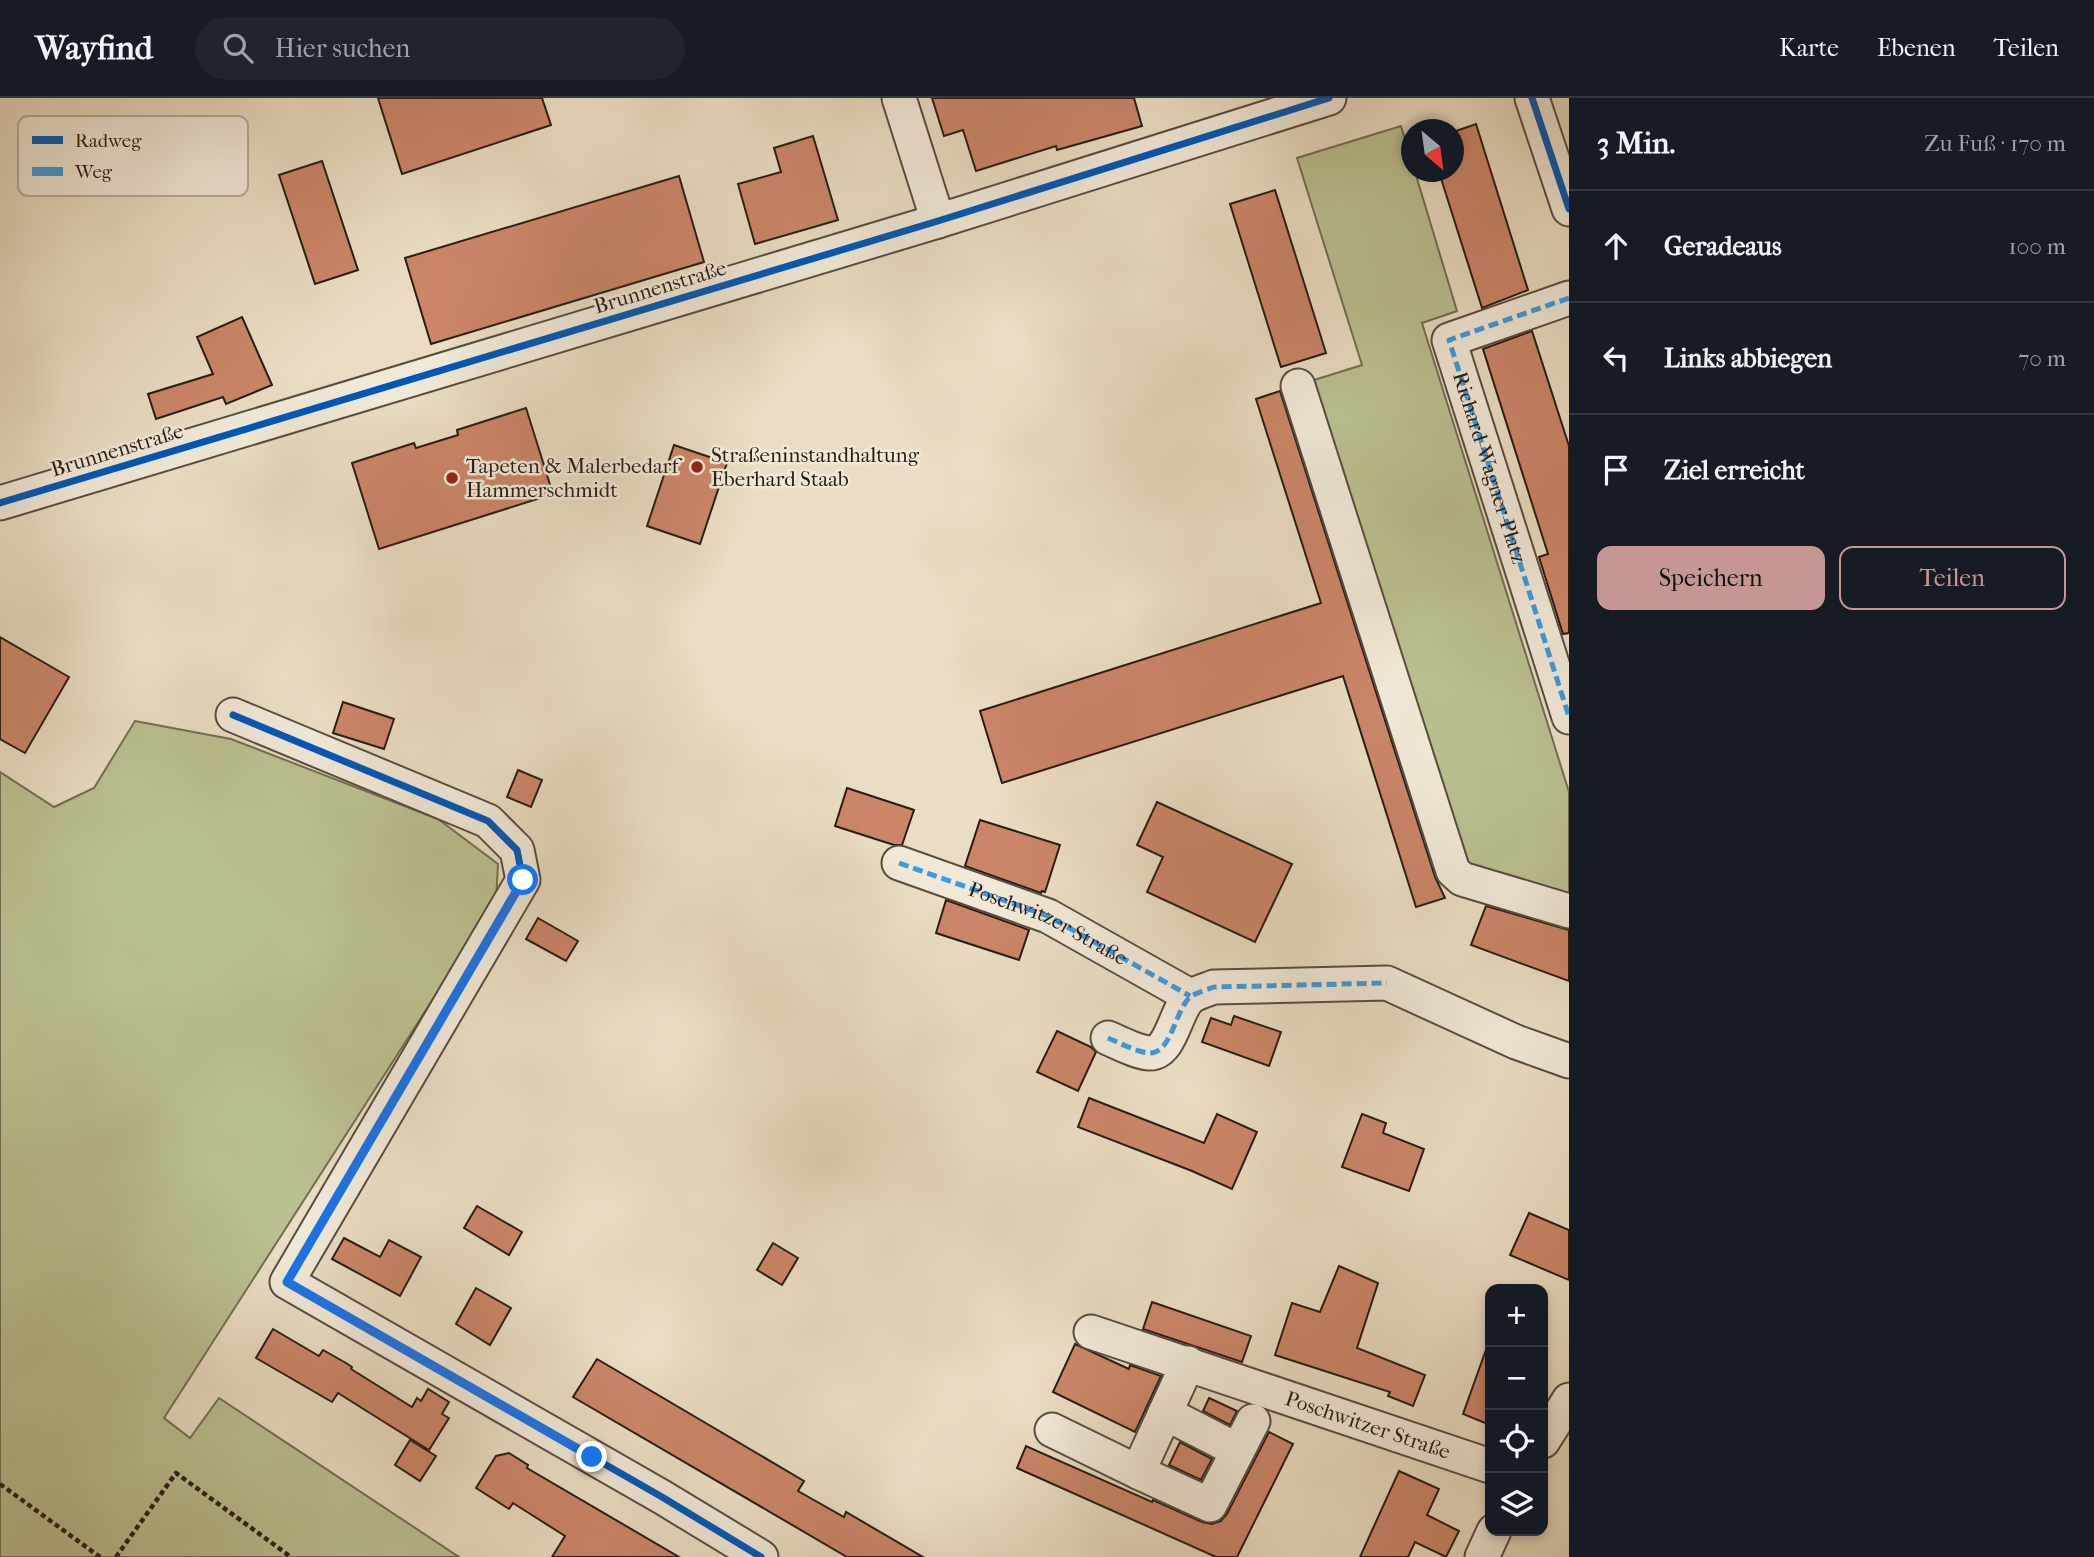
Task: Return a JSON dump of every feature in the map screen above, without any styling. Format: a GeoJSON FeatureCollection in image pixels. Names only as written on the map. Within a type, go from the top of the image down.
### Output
{"type":"FeatureCollection","features":[{"type":"Feature","properties":{"kind":"street"},"geometry":{"type":"LineString","coordinates":[[899,98],[938,222]]}},
{"type":"Feature","properties":{"kind":"street","name":"Brunnenstraße"},"geometry":{"type":"LineString","coordinates":[[0,503],[938,222],[1329,98]]}},
{"type":"Feature","properties":{"kind":"street"},"geometry":{"type":"LineString","coordinates":[[1532,98],[1569,209]]}},
{"type":"Feature","properties":{"kind":"street","name":"Richard-Wagner-Platz"},"geometry":{"type":"LineString","coordinates":[[1569,298],[1449,340],[1569,717]]}},
{"type":"Feature","properties":{"kind":"street"},"geometry":{"type":"LineString","coordinates":[[1298,386],[1453,871],[1462,879],[1569,911]]}},
{"type":"Feature","properties":{"kind":"street"},"geometry":{"type":"LineString","coordinates":[[233,715],[488,821],[517,850],[523,880],[287,1282],[662,1497],[761,1557]]}},
{"type":"Feature","properties":{"kind":"street","name":"Poschwitzer Straße"},"geometry":{"type":"LineString","coordinates":[[900,863],[1048,916],[1191,996]]}},
{"type":"Feature","properties":{"kind":"street"},"geometry":{"type":"LineString","coordinates":[[1108,1038],[1148,1053],[1158,1052],[1166,1045],[1178,1012],[1191,996],[1214,987],[1387,983],[1516,1042],[1569,1061]]}},
{"type":"Feature","properties":{"kind":"street","name":"Poschwitzer Straße"},"geometry":{"type":"LineString","coordinates":[[1091,1332],[1485,1464]]}},
{"type":"Feature","properties":{"kind":"street"},"geometry":{"type":"LineString","coordinates":[[1138,1472],[1188,1363]]}},
{"type":"Feature","properties":{"kind":"street"},"geometry":{"type":"LineString","coordinates":[[1548,1433],[1569,1400]]}},
{"type":"Feature","properties":{"kind":"street"},"geometry":{"type":"LineString","coordinates":[[1165,1413],[1237,1450]]}},
{"type":"Feature","properties":{"kind":"street"},"geometry":{"type":"LineString","coordinates":[[1052,1430],[1210,1505],[1253,1421]]}},
{"type":"Feature","properties":{"kind":"street"},"geometry":{"type":"LineString","coordinates":[[1482,1557],[1492,1536]]}},
{"type":"Feature","properties":{"kind":"path"},"geometry":{"type":"LineString","coordinates":[[116,1557],[176,1473],[291,1557]]}},
{"type":"Feature","properties":{"kind":"path"},"geometry":{"type":"LineString","coordinates":[[0,1484],[100,1557]]}},
{"type":"Feature","properties":{"kind":"green space"},"geometry":{"type":"Polygon","coordinates":[[[1401,126],[1401,182],[1418,182],[1457,311],[1422,323],[1569,792],[1569,898],[1476,869],[1462,860],[1311,381],[1362,365],[1297,158],[1401,126]]]}},
{"type":"Feature","properties":{"kind":"green space"},"geometry":{"type":"Polygon","coordinates":[[[135,721],[231,739],[438,819],[498,864],[496,901],[164,1418],[190,1438],[219,1398],[459,1557],[0,1557],[0,772],[54,807],[94,788],[135,721]]]}},
{"type":"Feature","properties":{"kind":"building"},"geometry":{"type":"Polygon","coordinates":[[[378,98],[542,98],[551,125],[402,174],[378,98]]]}},
{"type":"Feature","properties":{"kind":"building"},"geometry":{"type":"Polygon","coordinates":[[[932,98],[1134,98],[1142,126],[1057,150],[1056,146],[976,171],[963,130],[944,136],[932,98]]]}},
{"type":"Feature","properties":{"kind":"building"},"geometry":{"type":"Polygon","coordinates":[[[1476,124],[1528,290],[1482,308],[1442,182],[1464,182],[1464,128],[1476,124]]]}},
{"type":"Feature","properties":{"kind":"building"},"geometry":{"type":"Polygon","coordinates":[[[813,136],[838,220],[755,244],[738,184],[781,172],[774,148],[813,136]]]}},
{"type":"Feature","properties":{"kind":"building"},"geometry":{"type":"Polygon","coordinates":[[[322,161],[358,270],[315,284],[279,175],[322,161]]]}},
{"type":"Feature","properties":{"kind":"building"},"geometry":{"type":"Polygon","coordinates":[[[679,176],[704,262],[431,344],[405,258],[679,176]]]}},
{"type":"Feature","properties":{"kind":"building"},"geometry":{"type":"Polygon","coordinates":[[[1275,190],[1326,353],[1281,367],[1230,204],[1275,190]]]}},
{"type":"Feature","properties":{"kind":"building"},"geometry":{"type":"Polygon","coordinates":[[[242,317],[272,385],[226,404],[223,397],[156,419],[148,394],[213,374],[197,337],[242,317]]]}},
{"type":"Feature","properties":{"kind":"building"},"geometry":{"type":"Polygon","coordinates":[[[1532,331],[1569,446],[1569,633],[1563,634],[1539,557],[1548,554],[1483,349],[1532,331]]]}},
{"type":"Feature","properties":{"kind":"building"},"geometry":{"type":"Polygon","coordinates":[[[1280,391],[1435,877],[1445,898],[1416,907],[1343,676],[1002,783],[980,711],[1321,603],[1256,399],[1280,391]]]}},
{"type":"Feature","properties":{"kind":"building","name":"Tapeten & Malerbedarf Hammerschmidt"},"geometry":{"type":"Polygon","coordinates":[[[526,408],[553,494],[379,549],[352,463],[414,443],[416,448],[458,435],[457,430],[526,408]]]}},
{"type":"Feature","properties":{"kind":"building"},"geometry":{"type":"Polygon","coordinates":[[[674,445],[727,463],[700,544],[647,526],[674,445]]]}},
{"type":"Feature","properties":{"kind":"building"},"geometry":{"type":"Polygon","coordinates":[[[0,637],[69,677],[25,753],[0,739],[0,637]]]}},
{"type":"Feature","properties":{"kind":"building"},"geometry":{"type":"Polygon","coordinates":[[[343,702],[394,719],[384,749],[333,733],[343,702]]]}},
{"type":"Feature","properties":{"kind":"building"},"geometry":{"type":"Polygon","coordinates":[[[518,770],[542,780],[531,807],[507,797],[518,770]]]}},
{"type":"Feature","properties":{"kind":"building"},"geometry":{"type":"Polygon","coordinates":[[[847,788],[914,810],[902,845],[894,845],[835,826],[847,788]]]}},
{"type":"Feature","properties":{"kind":"building"},"geometry":{"type":"Polygon","coordinates":[[[1157,802],[1292,864],[1255,942],[1147,892],[1163,857],[1137,845],[1157,802]]]}},
{"type":"Feature","properties":{"kind":"building"},"geometry":{"type":"Polygon","coordinates":[[[980,820],[1060,845],[1045,892],[1041,893],[965,866],[980,820]]]}},
{"type":"Feature","properties":{"kind":"building"},"geometry":{"type":"Polygon","coordinates":[[[946,900],[1029,930],[1019,960],[936,933],[946,900]]]}},
{"type":"Feature","properties":{"kind":"building"},"geometry":{"type":"Polygon","coordinates":[[[1486,906],[1569,930],[1569,981],[1471,945],[1486,906]]]}},
{"type":"Feature","properties":{"kind":"building"},"geometry":{"type":"Polygon","coordinates":[[[538,918],[578,941],[566,961],[526,939],[538,918]]]}},
{"type":"Feature","properties":{"kind":"building"},"geometry":{"type":"Polygon","coordinates":[[[1234,1016],[1281,1032],[1269,1066],[1202,1042],[1211,1018],[1231,1025],[1234,1016]]]}},
{"type":"Feature","properties":{"kind":"building"},"geometry":{"type":"Polygon","coordinates":[[[1057,1031],[1096,1052],[1078,1091],[1037,1072],[1057,1031]]]}},
{"type":"Feature","properties":{"kind":"building"},"geometry":{"type":"Polygon","coordinates":[[[1089,1098],[1204,1143],[1217,1114],[1257,1132],[1232,1189],[1078,1127],[1089,1098]]]}},
{"type":"Feature","properties":{"kind":"building"},"geometry":{"type":"Polygon","coordinates":[[[1362,1114],[1386,1123],[1383,1133],[1424,1149],[1409,1191],[1342,1167],[1362,1114]]]}},
{"type":"Feature","properties":{"kind":"building"},"geometry":{"type":"Polygon","coordinates":[[[477,1206],[522,1232],[509,1255],[464,1228],[477,1206]]]}},
{"type":"Feature","properties":{"kind":"building"},"geometry":{"type":"Polygon","coordinates":[[[1529,1213],[1569,1230],[1569,1280],[1510,1255],[1529,1213]]]}},
{"type":"Feature","properties":{"kind":"building"},"geometry":{"type":"Polygon","coordinates":[[[344,1238],[380,1257],[389,1240],[421,1257],[400,1296],[332,1259],[344,1238]]]}},
{"type":"Feature","properties":{"kind":"building"},"geometry":{"type":"Polygon","coordinates":[[[773,1243],[798,1258],[782,1285],[757,1270],[773,1243]]]}},
{"type":"Feature","properties":{"kind":"building"},"geometry":{"type":"Polygon","coordinates":[[[1339,1266],[1378,1283],[1357,1348],[1425,1375],[1413,1406],[1388,1396],[1390,1392],[1275,1355],[1292,1303],[1320,1312],[1339,1266]]]}},
{"type":"Feature","properties":{"kind":"building"},"geometry":{"type":"Polygon","coordinates":[[[476,1288],[511,1308],[490,1345],[456,1324],[476,1288]]]}},
{"type":"Feature","properties":{"kind":"building"},"geometry":{"type":"Polygon","coordinates":[[[1152,1302],[1251,1336],[1242,1362],[1143,1329],[1152,1302]]]}},
{"type":"Feature","properties":{"kind":"building"},"geometry":{"type":"Polygon","coordinates":[[[273,1329],[319,1356],[323,1350],[412,1407],[417,1398],[421,1401],[428,1389],[449,1402],[442,1414],[449,1418],[429,1450],[338,1393],[332,1402],[256,1358],[273,1329]]]}},
{"type":"Feature","properties":{"kind":"building"},"geometry":{"type":"Polygon","coordinates":[[[1075,1344],[1129,1369],[1130,1365],[1161,1376],[1135,1432],[1053,1392],[1075,1344]]]}},
{"type":"Feature","properties":{"kind":"building"},"geometry":{"type":"Polygon","coordinates":[[[1485,1353],[1485,1423],[1463,1414],[1485,1353]]]}},
{"type":"Feature","properties":{"kind":"building"},"geometry":{"type":"Polygon","coordinates":[[[597,1359],[804,1481],[798,1491],[844,1517],[846,1512],[923,1557],[847,1557],[573,1397],[597,1359]]]}},
{"type":"Feature","properties":{"kind":"building"},"geometry":{"type":"Polygon","coordinates":[[[1209,1398],[1237,1411],[1230,1425],[1203,1411],[1209,1398]]]}},
{"type":"Feature","properties":{"kind":"building"},"geometry":{"type":"Polygon","coordinates":[[[1269,1432],[1293,1444],[1237,1557],[1216,1557],[1017,1468],[1026,1446],[1152,1502],[1153,1500],[1212,1524],[1221,1521],[1227,1514],[1269,1432]]]}},
{"type":"Feature","properties":{"kind":"building"},"geometry":{"type":"Polygon","coordinates":[[[410,1440],[436,1456],[420,1481],[395,1465],[410,1440]]]}},
{"type":"Feature","properties":{"kind":"building"},"geometry":{"type":"Polygon","coordinates":[[[1180,1442],[1212,1459],[1201,1480],[1169,1465],[1180,1442]]]}},
{"type":"Feature","properties":{"kind":"building"},"geometry":{"type":"Polygon","coordinates":[[[509,1453],[528,1465],[527,1468],[679,1557],[552,1557],[565,1536],[513,1503],[509,1509],[476,1488],[496,1456],[509,1453]]]}},
{"type":"Feature","properties":{"kind":"building"},"geometry":{"type":"Polygon","coordinates":[[[1399,1471],[1439,1489],[1427,1515],[1459,1531],[1446,1557],[1415,1542],[1408,1557],[1360,1557],[1399,1471]]]}},
{"type":"Feature","properties":{"kind":"marked path"},"geometry":{"type":"LineString","coordinates":[[1569,298],[1449,340],[1569,717]]}},
{"type":"Feature","properties":{"kind":"marked path"},"geometry":{"type":"LineString","coordinates":[[899,863],[1048,916],[1190,996]]}},
{"type":"Feature","properties":{"kind":"marked path"},"geometry":{"type":"LineString","coordinates":[[1108,1038],[1139,1051],[1156,1051],[1168,1040],[1189,998],[1214,987],[1387,983]]}},
{"type":"Feature","properties":{"kind":"cycle path"},"geometry":{"type":"LineString","coordinates":[[0,503],[938,221],[1329,98]]}},
{"type":"Feature","properties":{"kind":"cycle path"},"geometry":{"type":"LineString","coordinates":[[1532,98],[1569,209]]}},
{"type":"Feature","properties":{"kind":"cycle path"},"geometry":{"type":"LineString","coordinates":[[233,715],[488,821],[517,850],[523,880],[287,1282],[662,1497],[761,1557]]}},
{"type":"Feature","properties":{"kind":"place","name":"Straßeninstandhaltung Eberhard Staab"},"geometry":{"type":"Point","coordinates":[697,467]}},
{"type":"Feature","properties":{"kind":"place","name":"Tapeten & Malerbedarf Hammerschmidt"},"geometry":{"type":"Point","coordinates":[452,478]}},
{"type":"Feature","properties":{"kind":"route"},"geometry":{"type":"LineString","coordinates":[[523,880],[287,1282],[592,1457]]}}]}
